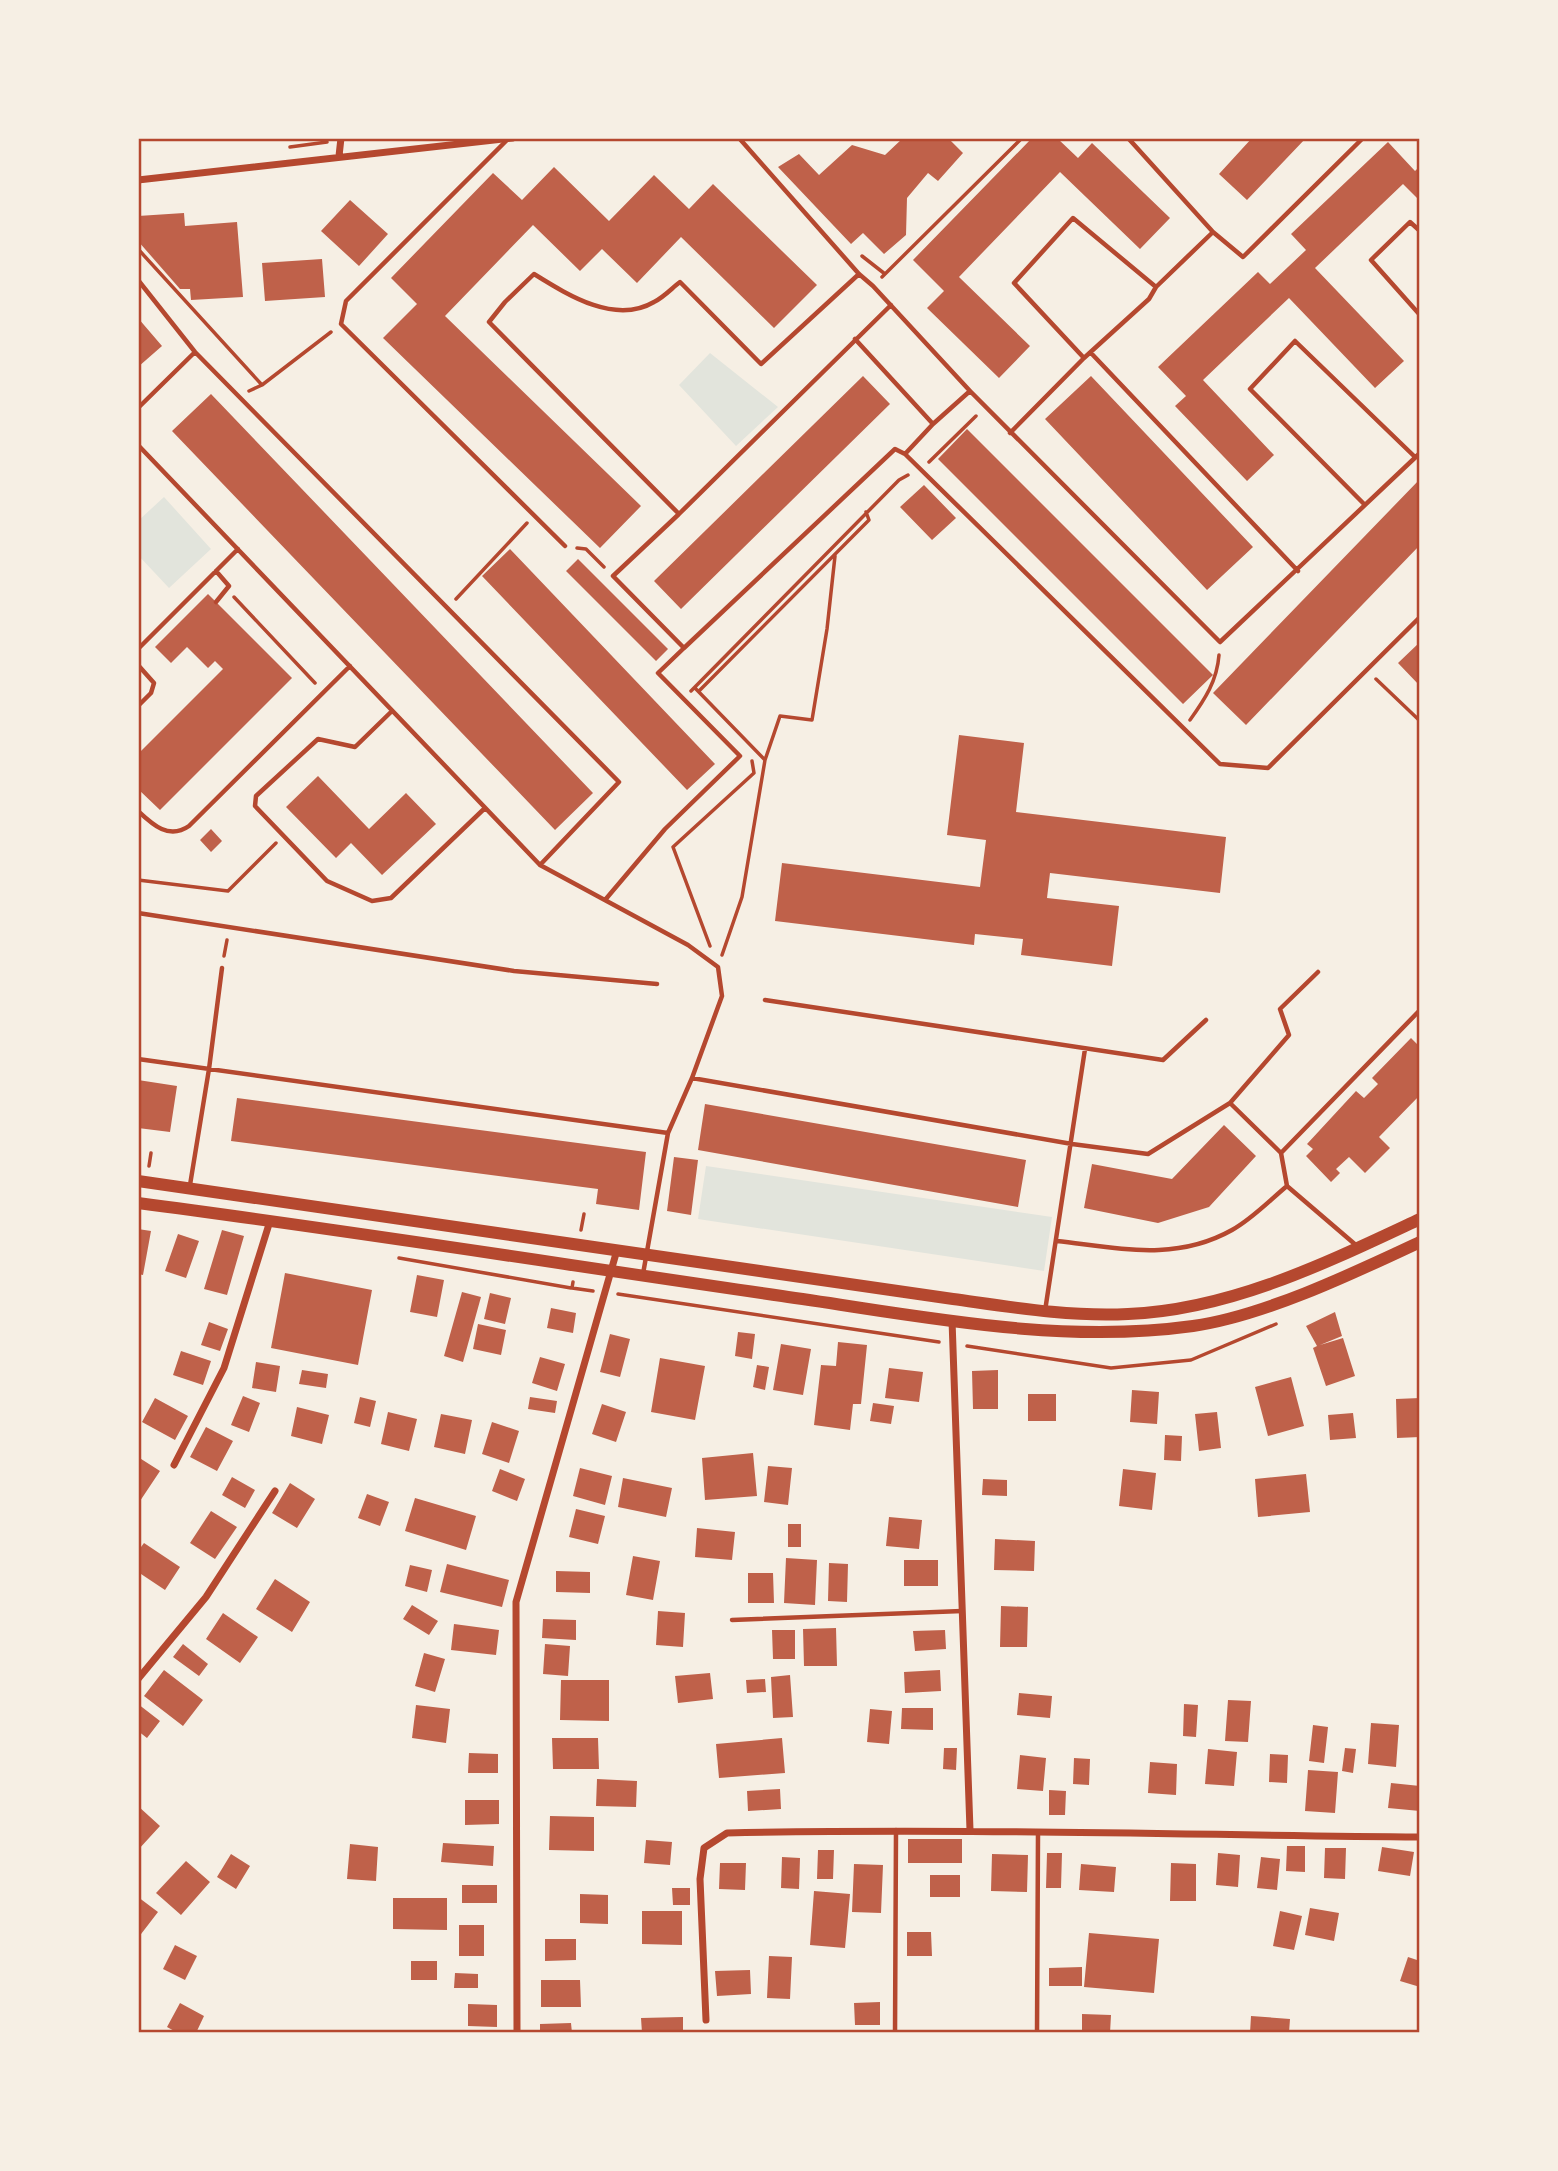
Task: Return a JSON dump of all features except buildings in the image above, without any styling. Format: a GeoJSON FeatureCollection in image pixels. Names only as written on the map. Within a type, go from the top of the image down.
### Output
{"type":"FeatureCollection","features":[{"type":"Feature","properties":{"kind":"main road"},"geometry":{"type":"LineString","coordinates":[[138,1181],[1045,1311],[1130,1314],[1196,1305],[1234,1296],[1358,1247],[1420,1219]]}},
{"type":"Feature","properties":{"kind":"main road"},"geometry":{"type":"LineString","coordinates":[[138,1203],[952,1320],[1105,1333],[1197,1325],[1238,1315],[1278,1302],[1420,1241]]}},
{"type":"Feature","properties":{"kind":"street"},"geometry":{"type":"LineString","coordinates":[[339,156],[341,138]]}},
{"type":"Feature","properties":{"kind":"street"},"geometry":{"type":"LineString","coordinates":[[138,180],[511,139]]}},
{"type":"Feature","properties":{"kind":"street"},"geometry":{"type":"LineString","coordinates":[[174,1465],[224,1368],[270,1221]]}},
{"type":"Feature","properties":{"kind":"street"},"geometry":{"type":"LineString","coordinates":[[517,2033],[516,1602],[618,1250]]}},
{"type":"Feature","properties":{"kind":"street"},"geometry":{"type":"LineString","coordinates":[[952,1320],[970,1830]]}},
{"type":"Feature","properties":{"kind":"street"},"geometry":{"type":"LineString","coordinates":[[138,1679],[206,1597],[275,1491]]}},
{"type":"Feature","properties":{"kind":"street"},"geometry":{"type":"LineString","coordinates":[[706,2020],[700,1879],[704,1849],[727,1833],[896,1829],[1420,1837]]}},
{"type":"Feature","properties":{"kind":"lane"},"geometry":{"type":"LineString","coordinates":[[739,138],[859,274],[985,407],[1220,642],[1418,455],[1295,341],[1250,389],[1365,505]]}},
{"type":"Feature","properties":{"kind":"lane"},"geometry":{"type":"LineString","coordinates":[[1128,138],[1213,232],[1243,257],[1363,138]]}},
{"type":"Feature","properties":{"kind":"lane"},"geometry":{"type":"LineString","coordinates":[[511,139],[346,302],[341,324],[565,546]]}},
{"type":"Feature","properties":{"kind":"lane"},"geometry":{"type":"LineString","coordinates":[[1084,358],[1014,283],[1073,218],[1156,287]]}},
{"type":"Feature","properties":{"kind":"lane"},"geometry":{"type":"LineString","coordinates":[[1420,231],[1410,222],[1371,260],[1420,315]]}},
{"type":"Feature","properties":{"kind":"lane"},"geometry":{"type":"LineString","coordinates":[[1010,433],[1084,358],[1149,299],[1156,287],[1213,232]]}},
{"type":"Feature","properties":{"kind":"lane"},"geometry":{"type":"LineString","coordinates":[[679,514],[489,322],[534,274],[568,295],[621,313],[653,303],[680,282],[761,364],[859,274]]}},
{"type":"Feature","properties":{"kind":"lane"},"geometry":{"type":"LineString","coordinates":[[138,280],[195,352],[619,782],[540,865]]}},
{"type":"Feature","properties":{"kind":"lane"},"geometry":{"type":"LineString","coordinates":[[684,648],[613,576],[891,305]]}},
{"type":"Feature","properties":{"kind":"lane"},"geometry":{"type":"LineString","coordinates":[[855,339],[933,424]]}},
{"type":"Feature","properties":{"kind":"lane"},"geometry":{"type":"LineString","coordinates":[[138,408],[195,352]]}},
{"type":"Feature","properties":{"kind":"lane"},"geometry":{"type":"LineString","coordinates":[[1091,353],[1298,571]]}},
{"type":"Feature","properties":{"kind":"lane"},"geometry":{"type":"LineString","coordinates":[[905,454],[970,391]]}},
{"type":"Feature","properties":{"kind":"lane"},"geometry":{"type":"LineString","coordinates":[[138,445],[540,865],[688,945],[718,967],[722,996],[692,1078],[668,1133],[643,1276]]}},
{"type":"Feature","properties":{"kind":"lane"},"geometry":{"type":"LineString","coordinates":[[605,900],[665,829],[740,756],[658,673],[895,449],[905,454],[1220,764],[1268,768],[1420,617]]}},
{"type":"Feature","properties":{"kind":"lane"},"geometry":{"type":"LineString","coordinates":[[138,649],[238,549]]}},
{"type":"Feature","properties":{"kind":"lane"},"geometry":{"type":"LineString","coordinates":[[216,571],[228,582],[228,590],[216,602]]}},
{"type":"Feature","properties":{"kind":"lane"},"geometry":{"type":"LineString","coordinates":[[138,665],[154,683],[152,693],[138,706]]}},
{"type":"Feature","properties":{"kind":"lane"},"geometry":{"type":"LineString","coordinates":[[138,811],[159,830],[178,831],[189,827],[350,666]]}},
{"type":"Feature","properties":{"kind":"lane"},"geometry":{"type":"LineString","coordinates":[[393,711],[355,747],[318,739],[256,796],[255,806],[327,881],[372,901],[391,898],[485,808]]}},
{"type":"Feature","properties":{"kind":"lane"},"geometry":{"type":"LineString","coordinates":[[138,913],[514,971],[657,984]]}},
{"type":"Feature","properties":{"kind":"lane"},"geometry":{"type":"LineString","coordinates":[[190,1188],[222,968]]}},
{"type":"Feature","properties":{"kind":"lane"},"geometry":{"type":"LineString","coordinates":[[692,1078],[1072,1144],[1148,1154],[1230,1103],[1289,1035],[1280,1009],[1318,972]]}},
{"type":"Feature","properties":{"kind":"lane"},"geometry":{"type":"LineString","coordinates":[[765,1000],[1163,1060],[1206,1020]]}},
{"type":"Feature","properties":{"kind":"lane"},"geometry":{"type":"LineString","coordinates":[[1281,1153],[1420,1010]]}},
{"type":"Feature","properties":{"kind":"lane"},"geometry":{"type":"LineString","coordinates":[[1045,1311],[1085,1049]]}},
{"type":"Feature","properties":{"kind":"lane"},"geometry":{"type":"LineString","coordinates":[[138,1059],[668,1133]]}},
{"type":"Feature","properties":{"kind":"lane"},"geometry":{"type":"LineString","coordinates":[[1230,1103],[1281,1153],[1287,1186],[1358,1247]]}},
{"type":"Feature","properties":{"kind":"lane"},"geometry":{"type":"LineString","coordinates":[[1057,1241],[1157,1252],[1196,1246],[1234,1229],[1287,1186]]}},
{"type":"Feature","properties":{"kind":"lane"},"geometry":{"type":"LineString","coordinates":[[732,1620],[963,1611]]}},
{"type":"Feature","properties":{"kind":"lane"},"geometry":{"type":"LineString","coordinates":[[895,2033],[896,1829]]}},
{"type":"Feature","properties":{"kind":"lane"},"geometry":{"type":"LineString","coordinates":[[1037,2033],[1038,1833]]}},
{"type":"Feature","properties":{"kind":"path"},"geometry":{"type":"LineString","coordinates":[[873,286],[1022,138]]}},
{"type":"Feature","properties":{"kind":"path"},"geometry":{"type":"LineString","coordinates":[[138,249],[262,385]]}},
{"type":"Feature","properties":{"kind":"path"},"geometry":{"type":"LineString","coordinates":[[239,396],[262,385],[341,324]]}},
{"type":"Feature","properties":{"kind":"path"},"geometry":{"type":"LineString","coordinates":[[689,693],[901,477],[920,470],[985,407]]}},
{"type":"Feature","properties":{"kind":"path"},"geometry":{"type":"LineString","coordinates":[[699,691],[869,520],[866,512]]}},
{"type":"Feature","properties":{"kind":"path"},"geometry":{"type":"LineString","coordinates":[[447,608],[536,516]]}},
{"type":"Feature","properties":{"kind":"path"},"geometry":{"type":"LineString","coordinates":[[565,546],[586,549],[613,576]]}},
{"type":"Feature","properties":{"kind":"path"},"geometry":{"type":"LineString","coordinates":[[718,967],[742,897],[765,760],[780,716],[812,720],[827,629],[835,554]]}},
{"type":"Feature","properties":{"kind":"path"},"geometry":{"type":"LineString","coordinates":[[228,590],[318,685]]}},
{"type":"Feature","properties":{"kind":"path"},"geometry":{"type":"LineString","coordinates":[[1183,728],[1207,697],[1218,672],[1220,642]]}},
{"type":"Feature","properties":{"kind":"path"},"geometry":{"type":"LineString","coordinates":[[1365,673],[1378,680],[1420,722]]}},
{"type":"Feature","properties":{"kind":"path"},"geometry":{"type":"LineString","coordinates":[[695,687],[765,760]]}},
{"type":"Feature","properties":{"kind":"path"},"geometry":{"type":"LineString","coordinates":[[718,967],[673,847],[754,773],[753,762],[744,752]]}},
{"type":"Feature","properties":{"kind":"path"},"geometry":{"type":"LineString","coordinates":[[138,880],[228,891],[283,836]]}},
{"type":"Feature","properties":{"kind":"path"},"geometry":{"type":"LineString","coordinates":[[222,968],[230,927]]}},
{"type":"Feature","properties":{"kind":"shaded area"},"geometry":{"type":"Polygon","coordinates":[[[710,353],[778,407],[736,446],[679,385],[710,353]]]}},
{"type":"Feature","properties":{"kind":"shaded area"},"geometry":{"type":"Polygon","coordinates":[[[164,497],[211,549],[169,588],[138,555],[138,521],[164,497]]]}},
{"type":"Feature","properties":{"kind":"shaded area"},"geometry":{"type":"Polygon","coordinates":[[[706,1166],[1052,1217],[1044,1271],[698,1219],[706,1166]]]}}]}
